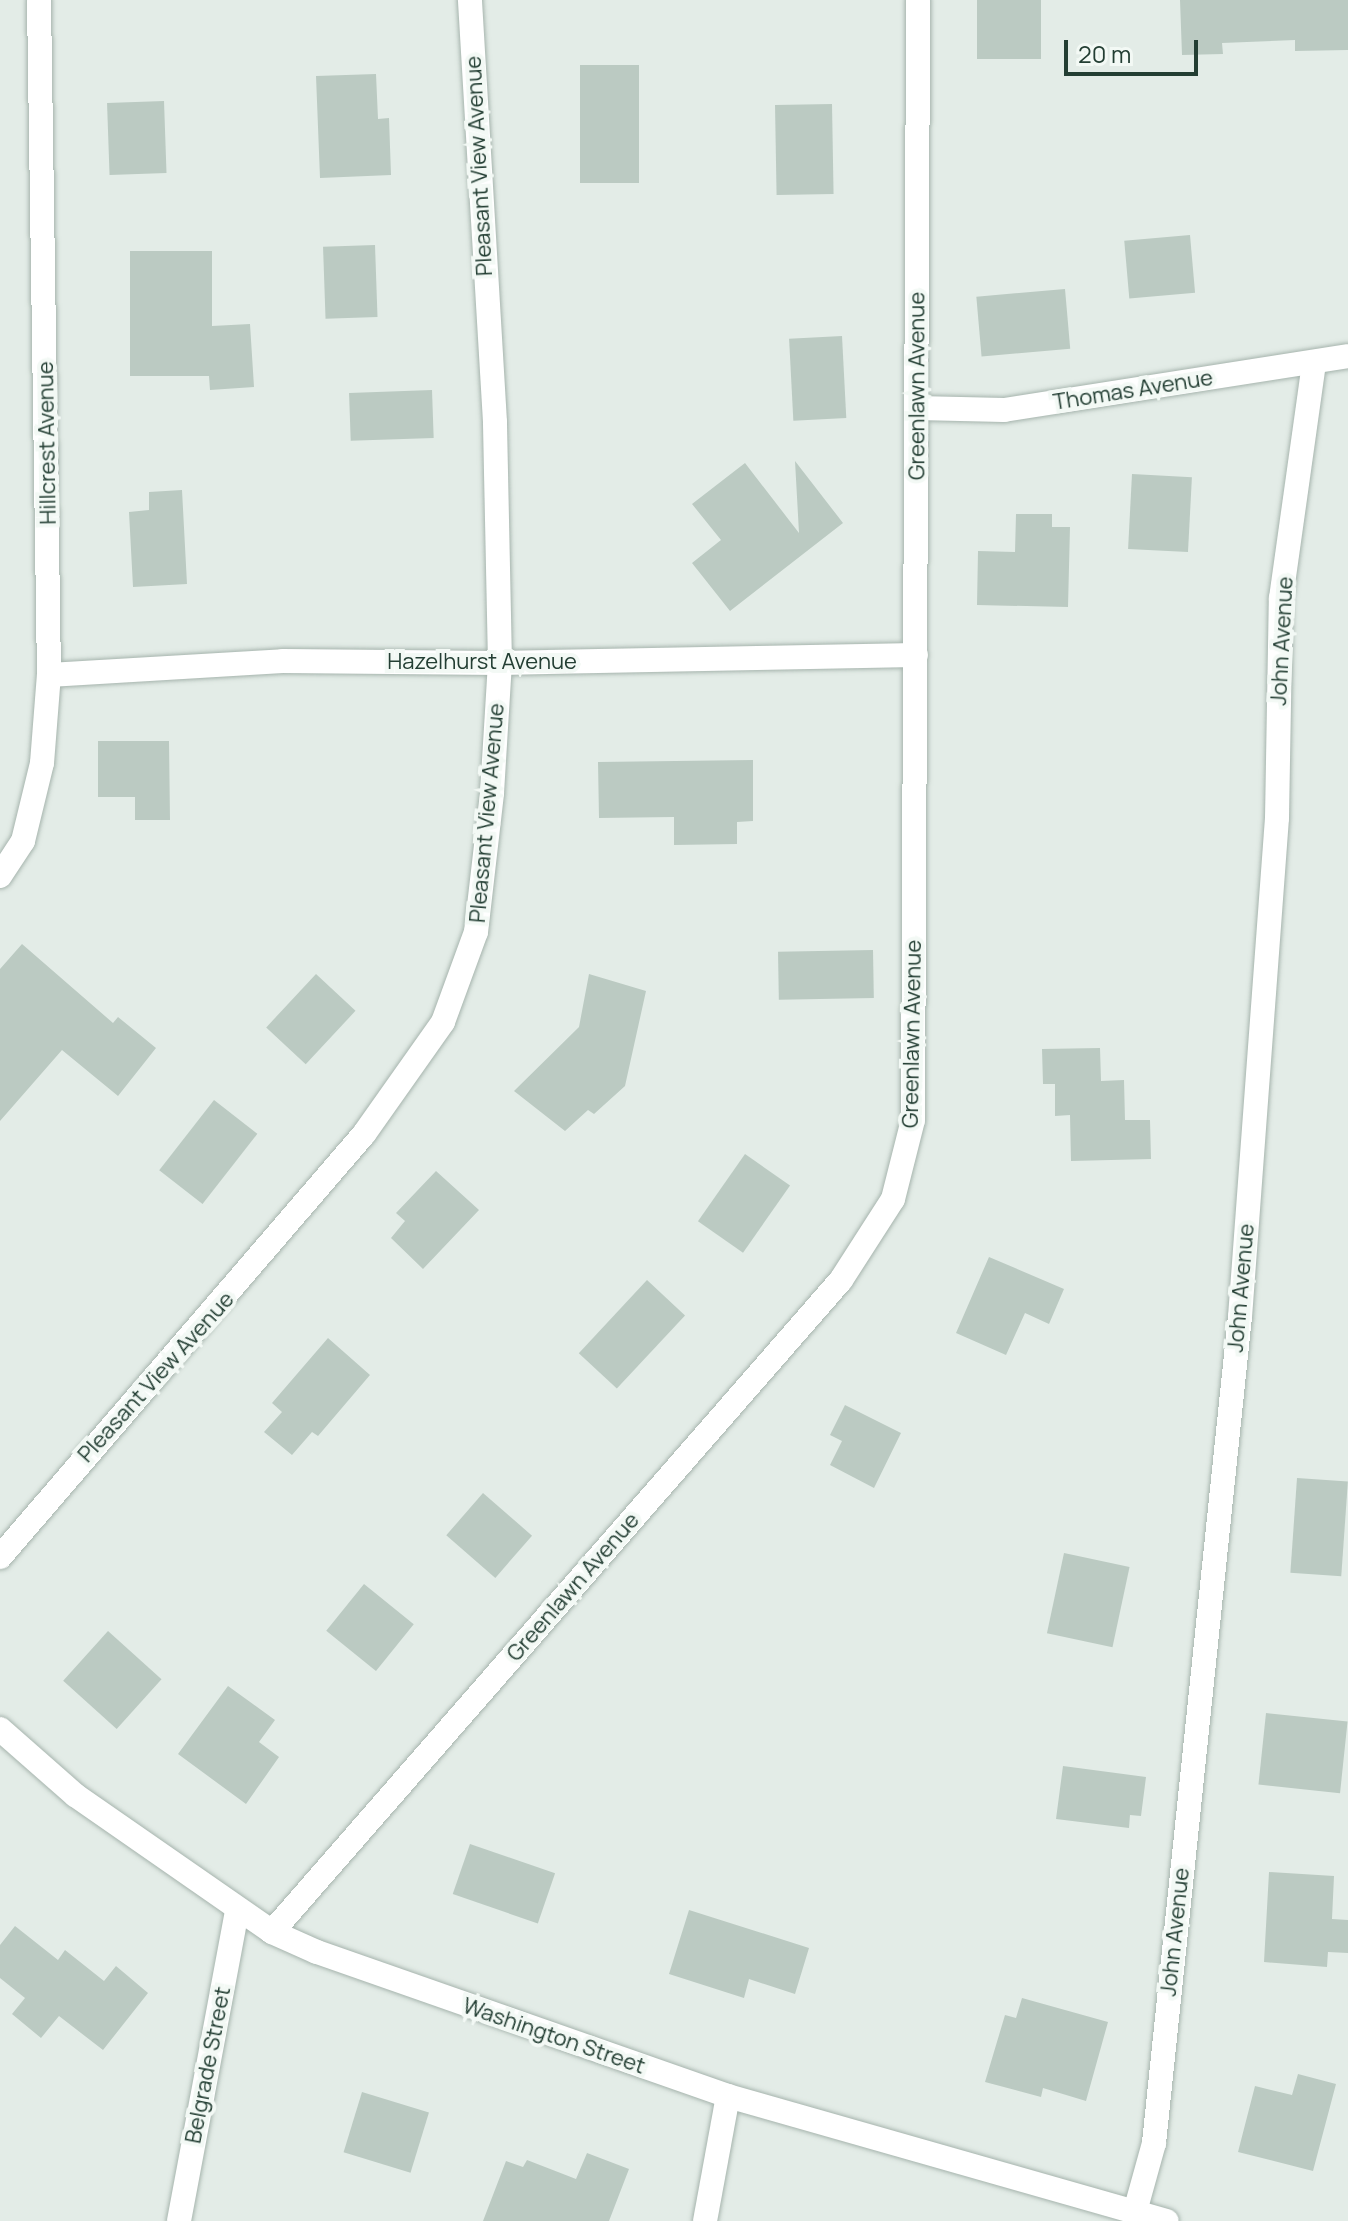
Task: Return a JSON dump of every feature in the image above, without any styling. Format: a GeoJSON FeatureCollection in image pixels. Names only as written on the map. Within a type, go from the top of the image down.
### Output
{"type":"FeatureCollection","features":[{"type":"Feature","properties":{"kind":"street","name":"Hillcrest Avenue"},"geometry":{"type":"LineString","coordinates":[[0,876],[23,841],[42,763],[49,675],[39,0]]}},
{"type":"Feature","properties":{"kind":"street","name":"Pleasant View Avenue"},"geometry":{"type":"LineString","coordinates":[[0,1557],[364,1134],[443,1022],[476,932],[492,793],[500,663],[495,422],[470,0]]}},
{"type":"Feature","properties":{"kind":"street","name":"Greenlawn Avenue"},"geometry":{"type":"LineString","coordinates":[[272,1932],[841,1280],[879,1229],[905,1164],[913,1120],[918,0]]}},
{"type":"Feature","properties":{"kind":"street","name":"Thomas Avenue"},"geometry":{"type":"LineString","coordinates":[[917,408],[1004,410],[1314,364],[1348,356]]}},
{"type":"Feature","properties":{"kind":"street","name":"John Avenue"},"geometry":{"type":"LineString","coordinates":[[1136,2208],[1154,2143],[1240,1317],[1277,818],[1281,598],[1314,364]]}},
{"type":"Feature","properties":{"kind":"street","name":"Hazelhurst Avenue"},"geometry":{"type":"LineString","coordinates":[[49,675],[283,661],[500,663],[916,655]]}},
{"type":"Feature","properties":{"kind":"street","name":"Washington Street"},"geometry":{"type":"LineString","coordinates":[[0,1729],[75,1795],[272,1932],[728,2096],[1136,2208],[1167,2221]]}},
{"type":"Feature","properties":{"kind":"street","name":"Belgrade Street"},"geometry":{"type":"LineString","coordinates":[[179,2221],[237,1910]]}},
{"type":"Feature","properties":{"kind":"street"},"geometry":{"type":"LineString","coordinates":[[705,2221],[728,2096]]}},
{"type":"Feature","properties":{"kind":"building"},"geometry":{"type":"Polygon","coordinates":[[[977,0],[1041,0],[1041,59],[977,59],[977,0]]]}},
{"type":"Feature","properties":{"kind":"building"},"geometry":{"type":"Polygon","coordinates":[[[1180,0],[1348,0],[1348,50],[1295,51],[1295,40],[1222,43],[1223,54],[1182,55],[1180,0]]]}},
{"type":"Feature","properties":{"kind":"building"},"geometry":{"type":"Polygon","coordinates":[[[580,65],[639,65],[639,183],[580,183],[580,65]]]}},
{"type":"Feature","properties":{"kind":"building"},"geometry":{"type":"Polygon","coordinates":[[[376,74],[378,119],[389,118],[391,175],[320,178],[316,76],[376,74]]]}},
{"type":"Feature","properties":{"kind":"building"},"geometry":{"type":"Polygon","coordinates":[[[164,101],[167,173],[110,175],[107,103],[164,101]]]}},
{"type":"Feature","properties":{"kind":"building"},"geometry":{"type":"Polygon","coordinates":[[[832,104],[834,194],[777,195],[775,105],[832,104]]]}},
{"type":"Feature","properties":{"kind":"building"},"geometry":{"type":"Polygon","coordinates":[[[1190,235],[1195,293],[1129,299],[1124,241],[1190,235]]]}},
{"type":"Feature","properties":{"kind":"building"},"geometry":{"type":"Polygon","coordinates":[[[375,245],[378,317],[326,319],[323,247],[375,245]]]}},
{"type":"Feature","properties":{"kind":"building"},"geometry":{"type":"Polygon","coordinates":[[[130,251],[212,251],[212,326],[250,324],[254,387],[210,390],[209,376],[130,376],[130,251]]]}},
{"type":"Feature","properties":{"kind":"building"},"geometry":{"type":"Polygon","coordinates":[[[1065,289],[1070,349],[982,357],[976,297],[1065,289]]]}},
{"type":"Feature","properties":{"kind":"building"},"geometry":{"type":"Polygon","coordinates":[[[842,336],[846,418],[793,421],[789,339],[842,336]]]}},
{"type":"Feature","properties":{"kind":"building"},"geometry":{"type":"Polygon","coordinates":[[[432,390],[434,438],[351,441],[349,393],[432,390]]]}},
{"type":"Feature","properties":{"kind":"building"},"geometry":{"type":"Polygon","coordinates":[[[795,461],[843,523],[730,611],[692,563],[721,540],[692,504],[745,463],[799,533],[795,461]]]}},
{"type":"Feature","properties":{"kind":"building"},"geometry":{"type":"Polygon","coordinates":[[[1132,474],[1192,477],[1188,552],[1128,549],[1132,474]]]}},
{"type":"Feature","properties":{"kind":"building"},"geometry":{"type":"Polygon","coordinates":[[[182,490],[187,584],[133,587],[129,512],[149,510],[149,492],[182,490]]]}},
{"type":"Feature","properties":{"kind":"building"},"geometry":{"type":"Polygon","coordinates":[[[1016,514],[1052,514],[1052,527],[1070,527],[1068,607],[977,605],[978,551],[1015,552],[1016,514]]]}},
{"type":"Feature","properties":{"kind":"building"},"geometry":{"type":"Polygon","coordinates":[[[98,741],[169,741],[170,820],[135,820],[135,797],[98,797],[98,741]]]}},
{"type":"Feature","properties":{"kind":"building"},"geometry":{"type":"Polygon","coordinates":[[[753,760],[753,821],[737,822],[737,844],[674,845],[674,817],[599,818],[598,762],[753,760]]]}},
{"type":"Feature","properties":{"kind":"building"},"geometry":{"type":"Polygon","coordinates":[[[22,944],[113,1023],[118,1017],[156,1048],[118,1096],[62,1050],[0,1121],[0,969],[22,944]]]}},
{"type":"Feature","properties":{"kind":"building"},"geometry":{"type":"Polygon","coordinates":[[[873,950],[874,998],[779,1000],[778,952],[873,950]]]}},
{"type":"Feature","properties":{"kind":"building"},"geometry":{"type":"Polygon","coordinates":[[[316,974],[355,1011],[306,1064],[266,1027],[316,974]]]}},
{"type":"Feature","properties":{"kind":"building"},"geometry":{"type":"Polygon","coordinates":[[[589,974],[646,991],[625,1086],[594,1114],[588,1110],[565,1131],[514,1091],[579,1027],[589,974]]]}},
{"type":"Feature","properties":{"kind":"building"},"geometry":{"type":"Polygon","coordinates":[[[1100,1048],[1101,1081],[1124,1080],[1125,1120],[1150,1120],[1151,1159],[1071,1161],[1070,1115],[1055,1116],[1055,1084],[1043,1084],[1042,1049],[1100,1048]]]}},
{"type":"Feature","properties":{"kind":"building"},"geometry":{"type":"Polygon","coordinates":[[[214,1100],[257,1134],[203,1204],[159,1170],[214,1100]]]}},
{"type":"Feature","properties":{"kind":"building"},"geometry":{"type":"Polygon","coordinates":[[[745,1154],[790,1186],[743,1253],[698,1221],[745,1154]]]}},
{"type":"Feature","properties":{"kind":"building"},"geometry":{"type":"Polygon","coordinates":[[[436,1171],[479,1210],[423,1269],[391,1238],[405,1221],[396,1213],[436,1171]]]}},
{"type":"Feature","properties":{"kind":"building"},"geometry":{"type":"Polygon","coordinates":[[[989,1257],[1064,1289],[1049,1324],[1025,1313],[1006,1355],[956,1333],[989,1257]]]}},
{"type":"Feature","properties":{"kind":"building"},"geometry":{"type":"Polygon","coordinates":[[[647,1280],[685,1315],[617,1389],[579,1353],[647,1280]]]}},
{"type":"Feature","properties":{"kind":"building"},"geometry":{"type":"Polygon","coordinates":[[[328,1338],[370,1375],[318,1436],[312,1432],[292,1455],[264,1432],[282,1412],[272,1403],[328,1338]]]}},
{"type":"Feature","properties":{"kind":"building"},"geometry":{"type":"Polygon","coordinates":[[[845,1405],[901,1433],[874,1488],[830,1465],[842,1441],[830,1435],[845,1405]]]}},
{"type":"Feature","properties":{"kind":"building"},"geometry":{"type":"Polygon","coordinates":[[[1297,1478],[1348,1482],[1341,1576],[1290,1573],[1297,1478]]]}},
{"type":"Feature","properties":{"kind":"building"},"geometry":{"type":"Polygon","coordinates":[[[483,1493],[532,1536],[495,1578],[446,1535],[483,1493]]]}},
{"type":"Feature","properties":{"kind":"building"},"geometry":{"type":"Polygon","coordinates":[[[1064,1553],[1130,1567],[1112,1647],[1047,1633],[1064,1553]]]}},
{"type":"Feature","properties":{"kind":"building"},"geometry":{"type":"Polygon","coordinates":[[[364,1584],[414,1624],[376,1671],[326,1631],[364,1584]]]}},
{"type":"Feature","properties":{"kind":"building"},"geometry":{"type":"Polygon","coordinates":[[[108,1631],[162,1679],[117,1729],[63,1681],[108,1631]]]}},
{"type":"Feature","properties":{"kind":"building"},"geometry":{"type":"Polygon","coordinates":[[[228,1686],[275,1720],[259,1742],[279,1757],[246,1804],[178,1754],[228,1686]]]}},
{"type":"Feature","properties":{"kind":"building"},"geometry":{"type":"Polygon","coordinates":[[[1266,1713],[1348,1722],[1340,1793],[1258,1785],[1266,1713]]]}},
{"type":"Feature","properties":{"kind":"building"},"geometry":{"type":"Polygon","coordinates":[[[1063,1766],[1146,1777],[1141,1816],[1130,1815],[1129,1828],[1056,1819],[1063,1766]]]}},
{"type":"Feature","properties":{"kind":"building"},"geometry":{"type":"Polygon","coordinates":[[[470,1844],[555,1873],[538,1923],[453,1894],[470,1844]]]}},
{"type":"Feature","properties":{"kind":"building"},"geometry":{"type":"Polygon","coordinates":[[[1269,1872],[1334,1876],[1332,1919],[1348,1920],[1348,1953],[1328,1952],[1327,1967],[1264,1962],[1269,1872]]]}},
{"type":"Feature","properties":{"kind":"building"},"geometry":{"type":"Polygon","coordinates":[[[689,1910],[809,1948],[795,1994],[749,1979],[744,1998],[669,1974],[689,1910]]]}},
{"type":"Feature","properties":{"kind":"building"},"geometry":{"type":"Polygon","coordinates":[[[15,1926],[58,1960],[65,1950],[104,1981],[116,1966],[148,1993],[103,2050],[59,2016],[41,2038],[12,2014],[25,1998],[0,1978],[0,1945],[15,1926]]]}},
{"type":"Feature","properties":{"kind":"building"},"geometry":{"type":"Polygon","coordinates":[[[1022,1998],[1108,2022],[1086,2101],[1043,2088],[1041,2097],[985,2082],[1005,2015],[1016,2018],[1022,1998]]]}},
{"type":"Feature","properties":{"kind":"building"},"geometry":{"type":"Polygon","coordinates":[[[1298,2074],[1336,2084],[1313,2171],[1238,2152],[1255,2086],[1292,2095],[1298,2074]]]}},
{"type":"Feature","properties":{"kind":"building"},"geometry":{"type":"Polygon","coordinates":[[[362,2092],[429,2112],[411,2173],[344,2152],[362,2092]]]}},
{"type":"Feature","properties":{"kind":"building"},"geometry":{"type":"Polygon","coordinates":[[[587,2153],[629,2169],[609,2221],[483,2221],[506,2161],[523,2167],[527,2160],[576,2179],[587,2153]]]}}]}
